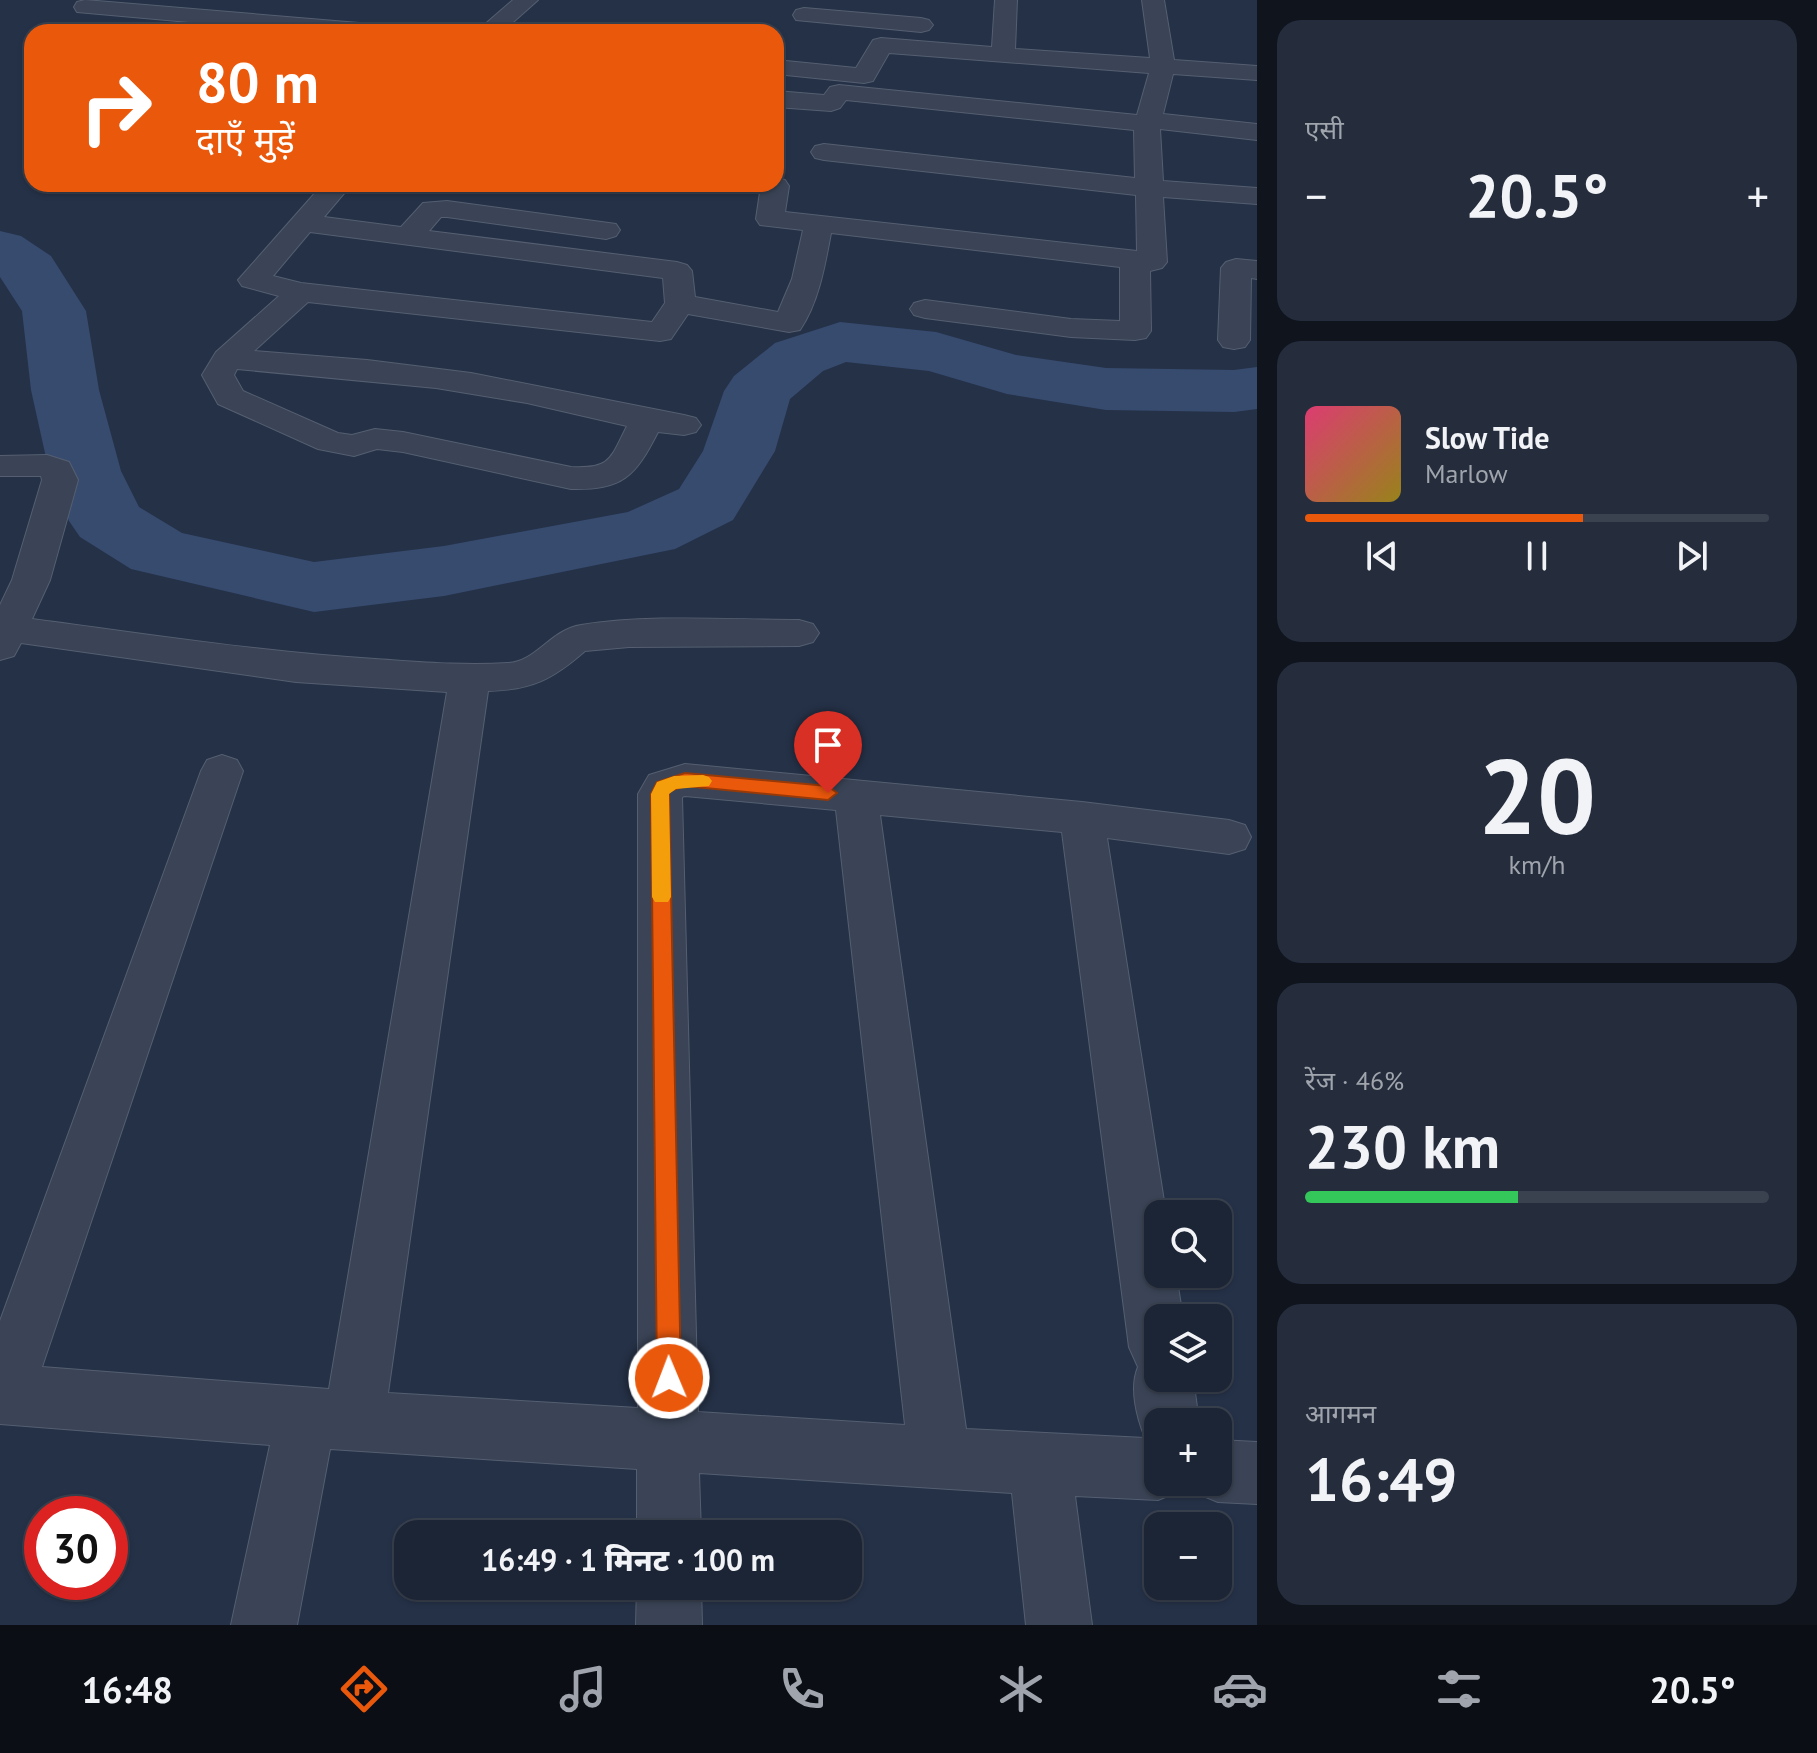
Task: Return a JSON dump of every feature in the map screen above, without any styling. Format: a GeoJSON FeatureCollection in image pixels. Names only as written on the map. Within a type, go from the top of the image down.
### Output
{"type":"FeatureCollection","features":[{"type":"Feature","properties":{"kind":"street"},"geometry":{"type":"LineString","coordinates":[[498,24],[527,0]]}},
{"type":"Feature","properties":{"kind":"street"},"geometry":{"type":"LineString","coordinates":[[1004,44],[1006,0]]}},
{"type":"Feature","properties":{"kind":"street"},"geometry":{"type":"LineString","coordinates":[[774,192],[770,219],[1152,262],[1147,124],[1163,67],[1153,0]]}},
{"type":"Feature","properties":{"kind":"street"},"geometry":{"type":"LineString","coordinates":[[85,7],[288,24]]}},
{"type":"Feature","properties":{"kind":"street"},"geometry":{"type":"LineString","coordinates":[[804,15],[942,27]]}},
{"type":"Feature","properties":{"kind":"street"},"geometry":{"type":"LineString","coordinates":[[973,30],[1004,44]]}},
{"type":"Feature","properties":{"kind":"street"},"geometry":{"type":"LineString","coordinates":[[784,68],[864,76],[881,45],[1004,44],[1163,67],[1257,73]]}},
{"type":"Feature","properties":{"kind":"street"},"geometry":{"type":"LineString","coordinates":[[1257,132],[1158,121],[1147,124],[839,92],[831,103],[818,141],[1148,188],[1257,196]]}},
{"type":"Feature","properties":{"kind":"street"},"geometry":{"type":"LineString","coordinates":[[784,100],[831,103]]}},
{"type":"Feature","properties":{"kind":"street"},"geometry":{"type":"LineString","coordinates":[[303,223],[677,271],[680,303],[660,332],[301,292],[253,280],[303,223],[331,192]]}},
{"type":"Feature","properties":{"kind":"street"},"geometry":{"type":"LineString","coordinates":[[408,237],[433,209],[606,230]]}},
{"type":"Feature","properties":{"kind":"street"},"geometry":{"type":"LineString","coordinates":[[680,303],[789,323],[807,279],[819,223]]}},
{"type":"Feature","properties":{"kind":"street"},"geometry":{"type":"LineString","coordinates":[[925,309],[1071,328],[1135,331],[1135,262]]}},
{"type":"Feature","properties":{"kind":"street"},"geometry":{"type":"LineString","coordinates":[[1234,340],[1236,268],[1257,270]]}},
{"type":"Feature","properties":{"kind":"street"},"geometry":{"type":"LineString","coordinates":[[301,292],[227,359],[218,375],[230,397],[330,442],[354,446],[375,439],[403,442],[571,478],[594,478],[610,475],[620,466],[647,421]]}},
{"type":"Feature","properties":{"kind":"street"},"geometry":{"type":"LineString","coordinates":[[227,359],[326,365],[447,380],[506,389],[647,421],[684,425]]}},
{"type":"Feature","properties":{"kind":"street"},"geometry":{"type":"LineString","coordinates":[[0,466],[47,465],[57,469],[60,480],[31,580],[5,638],[296,668],[512,677],[533,671],[558,655],[569,642],[580,638],[629,634],[799,633]]}},
{"type":"Feature","properties":{"kind":"street"},"geometry":{"type":"LineString","coordinates":[[264,1625],[330,1419],[470,677]]}},
{"type":"Feature","properties":{"kind":"street"},"geometry":{"type":"LineString","coordinates":[[222,771],[2,1394],[330,1419],[1144,1468]]}},
{"type":"Feature","properties":{"kind":"street"},"geometry":{"type":"LineString","coordinates":[[669,1520],[660,794],[664,786],[685,780],[1082,818],[1229,837]]}},
{"type":"Feature","properties":{"kind":"street"},"geometry":{"type":"LineString","coordinates":[[856,796],[939,1458]]}},
{"type":"Feature","properties":{"kind":"street"},"geometry":{"type":"LineString","coordinates":[[1082,818],[1152,1304]]}},
{"type":"Feature","properties":{"kind":"street"},"geometry":{"type":"LineString","coordinates":[[1040,1464],[1059,1625]]}},
{"type":"Feature","properties":{"kind":"street"},"geometry":{"type":"LineString","coordinates":[[1232,1472],[1257,1473]]}},
{"type":"Feature","properties":{"kind":"street"},"geometry":{"type":"LineString","coordinates":[[669,1600],[669,1625]]}},
{"type":"Feature","properties":{"kind":"waterway"},"geometry":{"type":"LineString","coordinates":[[0,249],[29,269],[54,311],[65,390],[85,471],[107,521],[158,552],[314,587],[444,571],[648,532],[707,504],[739,451],[758,391],[799,357],[840,342],[936,352],[1007,374],[1106,389],[1234,391],[1257,388]]}},
{"type":"Feature","properties":{"kind":"slow traffic"},"geometry":{"type":"LineString","coordinates":[[662,897],[660,794],[664,786],[674,782],[703,781]]}},
{"type":"Feature","properties":{"kind":"route"},"geometry":{"type":"LineString","coordinates":[[669,1378],[660,794],[664,786],[685,780],[828,793]]}}]}
